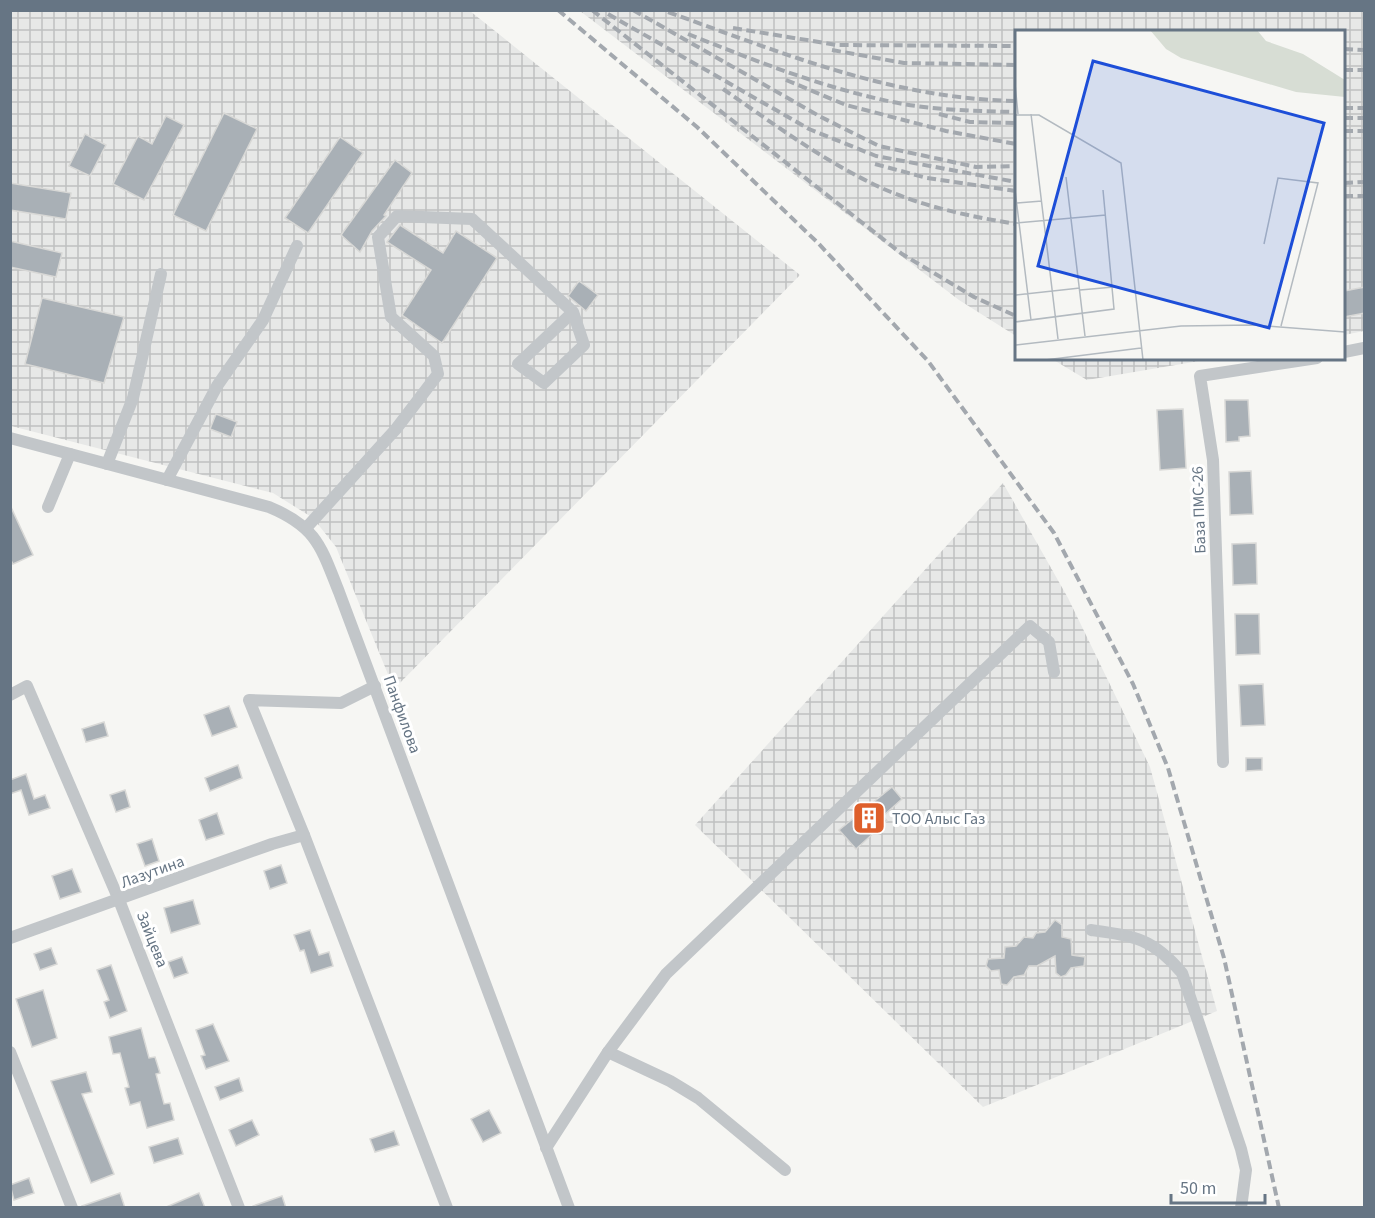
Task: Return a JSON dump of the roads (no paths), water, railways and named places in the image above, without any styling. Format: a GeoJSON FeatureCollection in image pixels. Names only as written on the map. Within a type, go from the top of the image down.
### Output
{"type":"FeatureCollection","features":[{"type":"Feature","properties":{"kind":"street"},"geometry":{"type":"LineString","coordinates":[[10,438],[269,507],[307,527],[396,429],[438,374],[434,356],[391,317],[378,237],[397,216],[472,219],[573,312],[584,345],[544,383],[518,364],[573,312]]}},
{"type":"Feature","properties":{"kind":"street"},"geometry":{"type":"LineString","coordinates":[[167,480],[217,386],[263,320],[297,246]]}},
{"type":"Feature","properties":{"kind":"street"},"geometry":{"type":"LineString","coordinates":[[107,464],[133,398],[161,274]]}},
{"type":"Feature","properties":{"kind":"street"},"geometry":{"type":"LineString","coordinates":[[1345,352],[1365,348]]}},
{"type":"Feature","properties":{"kind":"street","name":"База ПМС-26"},"geometry":{"type":"LineString","coordinates":[[1223,762],[1213,460],[1200,376],[1304,360]]}},
{"type":"Feature","properties":{"kind":"street"},"geometry":{"type":"LineString","coordinates":[[48,507],[70,454]]}},
{"type":"Feature","properties":{"kind":"street","name":"Панфилова"},"geometry":{"type":"LineString","coordinates":[[307,527],[324,555],[375,686],[568,1208]]}},
{"type":"Feature","properties":{"kind":"street"},"geometry":{"type":"LineString","coordinates":[[546,1148],[608,1052],[666,974],[1030,626],[1049,642],[1054,672]]}},
{"type":"Feature","properties":{"kind":"street","name":"Зайцева"},"geometry":{"type":"LineString","coordinates":[[10,695],[27,686],[119,900],[239,1208]]}},
{"type":"Feature","properties":{"kind":"street"},"geometry":{"type":"LineString","coordinates":[[375,686],[341,703],[249,700],[304,835],[447,1208]]}},
{"type":"Feature","properties":{"kind":"street","name":"Лазутина"},"geometry":{"type":"LineString","coordinates":[[10,938],[272,844],[304,835]]}},
{"type":"Feature","properties":{"kind":"street"},"geometry":{"type":"LineString","coordinates":[[1091,930],[1137,937],[1170,958],[1182,973],[1241,1149],[1246,1170],[1242,1208]]}},
{"type":"Feature","properties":{"kind":"street"},"geometry":{"type":"LineString","coordinates":[[10,1052],[72,1208]]}},
{"type":"Feature","properties":{"kind":"street"},"geometry":{"type":"LineString","coordinates":[[608,1052],[670,1081],[698,1098],[785,1170]]}},
{"type":"Feature","properties":{"kind":"railway"},"geometry":{"type":"LineString","coordinates":[[558,10],[697,127],[818,243],[928,361],[1054,533],[1133,684],[1168,768],[1224,958],[1279,1208]]}},
{"type":"Feature","properties":{"kind":"railway"},"geometry":{"type":"LineString","coordinates":[[592,10],[902,254],[974,297],[1015,316]]}},
{"type":"Feature","properties":{"kind":"railway"},"geometry":{"type":"LineString","coordinates":[[633,10],[821,117],[879,146],[976,167],[1015,166]]}},
{"type":"Feature","properties":{"kind":"railway"},"geometry":{"type":"LineString","coordinates":[[668,12],[796,58],[882,83],[970,98],[1015,101]]}},
{"type":"Feature","properties":{"kind":"railway"},"geometry":{"type":"LineString","coordinates":[[608,14],[809,129],[876,156],[1015,182]]}},
{"type":"Feature","properties":{"kind":"railway"},"geometry":{"type":"LineString","coordinates":[[733,28],[837,45],[1015,46]]}},
{"type":"Feature","properties":{"kind":"railway"},"geometry":{"type":"LineString","coordinates":[[688,34],[806,78],[879,99],[930,108],[1015,112]]}},
{"type":"Feature","properties":{"kind":"railway"},"geometry":{"type":"LineString","coordinates":[[1345,49],[1364,50]]}},
{"type":"Feature","properties":{"kind":"railway"},"geometry":{"type":"LineString","coordinates":[[832,50],[904,63],[1015,65]]}},
{"type":"Feature","properties":{"kind":"railway"},"geometry":{"type":"LineString","coordinates":[[1345,70],[1364,70]]}},
{"type":"Feature","properties":{"kind":"railway"},"geometry":{"type":"LineString","coordinates":[[786,80],[846,105],[946,131],[1015,144]]}},
{"type":"Feature","properties":{"kind":"railway"},"geometry":{"type":"LineString","coordinates":[[723,89],[814,151],[888,191],[942,209],[1015,224]]}},
{"type":"Feature","properties":{"kind":"railway"},"geometry":{"type":"LineString","coordinates":[[1345,108],[1364,108]]}},
{"type":"Feature","properties":{"kind":"railway"},"geometry":{"type":"LineString","coordinates":[[939,114],[970,122],[1015,123]]}},
{"type":"Feature","properties":{"kind":"railway"},"geometry":{"type":"LineString","coordinates":[[1345,118],[1364,118]]}},
{"type":"Feature","properties":{"kind":"railway"},"geometry":{"type":"LineString","coordinates":[[1345,131],[1364,131]]}},
{"type":"Feature","properties":{"kind":"railway"},"geometry":{"type":"LineString","coordinates":[[875,164],[927,178],[1015,191]]}},
{"type":"Feature","properties":{"kind":"railway"},"geometry":{"type":"LineString","coordinates":[[1345,183],[1364,182]]}},
{"type":"Feature","properties":{"kind":"railway"},"geometry":{"type":"LineString","coordinates":[[1345,196],[1364,196]]}},
{"type":"Feature","properties":{"kind":"place","name":"ТОО Алыс Газ"},"geometry":{"type":"Point","coordinates":[869,818]}}]}
